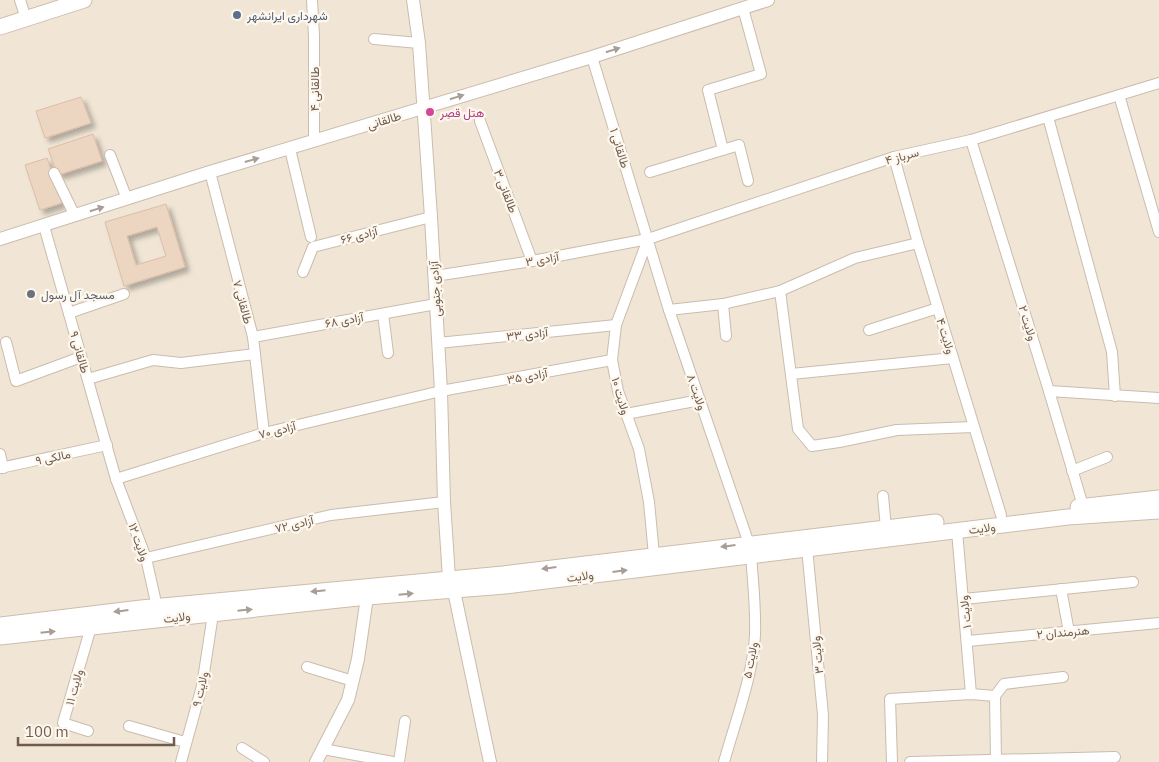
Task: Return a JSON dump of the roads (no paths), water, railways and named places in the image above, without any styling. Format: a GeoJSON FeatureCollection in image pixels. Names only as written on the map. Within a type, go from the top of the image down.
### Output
{"type":"FeatureCollection","features":[{"type":"Feature","properties":{"kind":"main road"},"geometry":{"type":"LineString","coordinates":[[0,27],[26,19],[50,5],[84,0]]}},
{"type":"Feature","properties":{"kind":"main road","name":"ولایت"},"geometry":{"type":"LineString","coordinates":[[0,637],[367,597],[452,584],[750,549],[886,528],[1159,498]]}},
{"type":"Feature","properties":{"kind":"main road","name":"ولایت"},"geometry":{"type":"LineString","coordinates":[[0,625],[157,607],[452,584],[503,574],[654,555],[750,549],[807,548],[1068,518],[1156,512]]}},
{"type":"Feature","properties":{"kind":"street"},"geometry":{"type":"LineString","coordinates":[[20,0],[26,19]]}},
{"type":"Feature","properties":{"kind":"street","name":"طالقانی ۴"},"geometry":{"type":"LineString","coordinates":[[312,0],[314,142]]}},
{"type":"Feature","properties":{"kind":"street","name":"آزادی جنوبی"},"geometry":{"type":"LineString","coordinates":[[412,0],[419,43],[431,217],[441,391],[444,502],[452,584],[490,762]]}},
{"type":"Feature","properties":{"kind":"street","name":"طالقانی"},"geometry":{"type":"LineString","coordinates":[[0,239],[210,172],[592,57],[768,0]]}},
{"type":"Feature","properties":{"kind":"street"},"geometry":{"type":"LineString","coordinates":[[723,150],[708,90],[761,74],[744,8]]}},
{"type":"Feature","properties":{"kind":"street"},"geometry":{"type":"LineString","coordinates":[[374,38],[419,43]]}},
{"type":"Feature","properties":{"kind":"street","name":"طالقانی ۱"},"geometry":{"type":"LineString","coordinates":[[592,57],[648,239]]}},
{"type":"Feature","properties":{"kind":"street","name":"سرباز ۴"},"geometry":{"type":"LineString","coordinates":[[648,239],[894,157],[972,140],[1159,83]]}},
{"type":"Feature","properties":{"kind":"street"},"geometry":{"type":"LineString","coordinates":[[1119,96],[1159,232]]}},
{"type":"Feature","properties":{"kind":"street"},"geometry":{"type":"LineString","coordinates":[[1048,117],[1112,352],[1115,396]]}},
{"type":"Feature","properties":{"kind":"street","name":"طالقانی ۳"},"geometry":{"type":"LineString","coordinates":[[480,121],[532,261]]}},
{"type":"Feature","properties":{"kind":"street","name":"ولایت ۲"},"geometry":{"type":"LineString","coordinates":[[972,140],[1083,506]]}},
{"type":"Feature","properties":{"kind":"street"},"geometry":{"type":"LineString","coordinates":[[650,172],[739,145],[748,181]]}},
{"type":"Feature","properties":{"kind":"street"},"geometry":{"type":"LineString","coordinates":[[290,149],[311,237]]}},
{"type":"Feature","properties":{"kind":"street"},"geometry":{"type":"LineString","coordinates":[[110,154],[127,199]]}},
{"type":"Feature","properties":{"kind":"street","name":"ولایت ۴"},"geometry":{"type":"LineString","coordinates":[[894,157],[952,358],[1001,515]]}},
{"type":"Feature","properties":{"kind":"street","name":"طالقانی ۷"},"geometry":{"type":"LineString","coordinates":[[210,172],[252,337],[264,434]]}},
{"type":"Feature","properties":{"kind":"street"},"geometry":{"type":"LineString","coordinates":[[54,173],[74,216]]}},
{"type":"Feature","properties":{"kind":"street","name":"آزادی ۶۶"},"geometry":{"type":"LineString","coordinates":[[303,272],[313,247],[431,217]]}},
{"type":"Feature","properties":{"kind":"street","name":"طالقانی ۹"},"geometry":{"type":"LineString","coordinates":[[44,226],[116,479]]}},
{"type":"Feature","properties":{"kind":"street","name":"آزادی ۳"},"geometry":{"type":"LineString","coordinates":[[435,276],[532,261],[648,239]]}},
{"type":"Feature","properties":{"kind":"street","name":"ولایت ۸"},"geometry":{"type":"LineString","coordinates":[[648,239],[669,310],[750,549]]}},
{"type":"Feature","properties":{"kind":"street","name":"ولایت ۱۰"},"geometry":{"type":"LineString","coordinates":[[648,239],[616,325],[612,360],[618,391],[639,449],[649,502],[654,555]]}},
{"type":"Feature","properties":{"kind":"street"},"geometry":{"type":"LineString","coordinates":[[669,310],[723,304],[780,291],[855,258],[918,243]]}},
{"type":"Feature","properties":{"kind":"street"},"geometry":{"type":"LineString","coordinates":[[780,291],[798,429],[812,446],[897,430],[974,426]]}},
{"type":"Feature","properties":{"kind":"street"},"geometry":{"type":"LineString","coordinates":[[69,313],[124,294]]}},
{"type":"Feature","properties":{"kind":"street","name":"آزادی ۶۸"},"geometry":{"type":"LineString","coordinates":[[252,337],[436,304]]}},
{"type":"Feature","properties":{"kind":"street"},"geometry":{"type":"LineString","coordinates":[[723,304],[726,336]]}},
{"type":"Feature","properties":{"kind":"street"},"geometry":{"type":"LineString","coordinates":[[869,330],[938,308]]}},
{"type":"Feature","properties":{"kind":"street"},"geometry":{"type":"LineString","coordinates":[[383,314],[388,353]]}},
{"type":"Feature","properties":{"kind":"street","name":"آزادی ۳۳"},"geometry":{"type":"LineString","coordinates":[[438,342],[616,325]]}},
{"type":"Feature","properties":{"kind":"street"},"geometry":{"type":"LineString","coordinates":[[6,342],[16,381],[82,357]]}},
{"type":"Feature","properties":{"kind":"street"},"geometry":{"type":"LineString","coordinates":[[88,380],[153,360],[182,363],[254,354]]}},
{"type":"Feature","properties":{"kind":"street"},"geometry":{"type":"LineString","coordinates":[[791,374],[952,358]]}},
{"type":"Feature","properties":{"kind":"street","name":"آزادی ۳۵"},"geometry":{"type":"LineString","coordinates":[[441,391],[612,360]]}},
{"type":"Feature","properties":{"kind":"street","name":"آزادی ۷۰"},"geometry":{"type":"LineString","coordinates":[[116,479],[264,434],[441,391]]}},
{"type":"Feature","properties":{"kind":"street"},"geometry":{"type":"LineString","coordinates":[[1049,391],[1159,398]]}},
{"type":"Feature","properties":{"kind":"street"},"geometry":{"type":"LineString","coordinates":[[626,414],[700,400]]}},
{"type":"Feature","properties":{"kind":"street","name":"مالکی ۹"},"geometry":{"type":"LineString","coordinates":[[2,468],[107,445]]}},
{"type":"Feature","properties":{"kind":"street"},"geometry":{"type":"LineString","coordinates":[[0,454],[2,468]]}},
{"type":"Feature","properties":{"kind":"street"},"geometry":{"type":"LineString","coordinates":[[1072,471],[1107,457]]}},
{"type":"Feature","properties":{"kind":"street","name":"ولایت ۱۲"},"geometry":{"type":"LineString","coordinates":[[116,479],[146,558],[157,607]]}},
{"type":"Feature","properties":{"kind":"street"},"geometry":{"type":"LineString","coordinates":[[884,496],[886,528]]}},
{"type":"Feature","properties":{"kind":"street","name":"آزادی ۷۲"},"geometry":{"type":"LineString","coordinates":[[146,558],[331,515],[444,502]]}},
{"type":"Feature","properties":{"kind":"street","name":"ولایت ۱"},"geometry":{"type":"LineString","coordinates":[[957,530],[968,641],[971,694]]}},
{"type":"Feature","properties":{"kind":"street","name":"ولایت ۳"},"geometry":{"type":"LineString","coordinates":[[807,548],[823,715],[822,762]]}},
{"type":"Feature","properties":{"kind":"street","name":"ولایت ۵"},"geometry":{"type":"LineString","coordinates":[[724,762],[750,668],[755,636],[755,602],[750,549]]}},
{"type":"Feature","properties":{"kind":"street"},"geometry":{"type":"LineString","coordinates":[[964,599],[1133,582]]}},
{"type":"Feature","properties":{"kind":"street"},"geometry":{"type":"LineString","coordinates":[[1061,589],[1069,632]]}},
{"type":"Feature","properties":{"kind":"street"},"geometry":{"type":"LineString","coordinates":[[316,762],[348,700],[358,659],[367,597]]}},
{"type":"Feature","properties":{"kind":"street","name":"ولایت ۹"},"geometry":{"type":"LineString","coordinates":[[181,762],[202,686],[213,614]]}},
{"type":"Feature","properties":{"kind":"street","name":"هنرمندان ۲"},"geometry":{"type":"LineString","coordinates":[[968,641],[1159,623]]}},
{"type":"Feature","properties":{"kind":"street","name":"ولایت ۱۱"},"geometry":{"type":"LineString","coordinates":[[88,731],[64,723],[91,627]]}},
{"type":"Feature","properties":{"kind":"street"},"geometry":{"type":"LineString","coordinates":[[307,667],[353,681]]}},
{"type":"Feature","properties":{"kind":"street"},"geometry":{"type":"LineString","coordinates":[[996,760],[995,696],[1004,684],[1063,677]]}},
{"type":"Feature","properties":{"kind":"street"},"geometry":{"type":"LineString","coordinates":[[892,762],[890,699],[971,694],[995,696]]}},
{"type":"Feature","properties":{"kind":"street"},"geometry":{"type":"LineString","coordinates":[[399,762],[405,722]]}},
{"type":"Feature","properties":{"kind":"street"},"geometry":{"type":"LineString","coordinates":[[128,726],[185,742]]}},
{"type":"Feature","properties":{"kind":"street"},"geometry":{"type":"LineString","coordinates":[[242,748],[264,762]]}},
{"type":"Feature","properties":{"kind":"street"},"geometry":{"type":"LineString","coordinates":[[323,749],[393,762]]}},
{"type":"Feature","properties":{"kind":"street"},"geometry":{"type":"LineString","coordinates":[[910,762],[1115,757]]}},
{"type":"Feature","properties":{"kind":"place","name":"شهرداری ایرانشهر"},"geometry":{"type":"Point","coordinates":[237,15]}},
{"type":"Feature","properties":{"kind":"place","name":"هتل قصِر"},"geometry":{"type":"Point","coordinates":[430,112]}},
{"type":"Feature","properties":{"kind":"place","name":"مسجد آل رسول"},"geometry":{"type":"Point","coordinates":[31,294]}}]}
